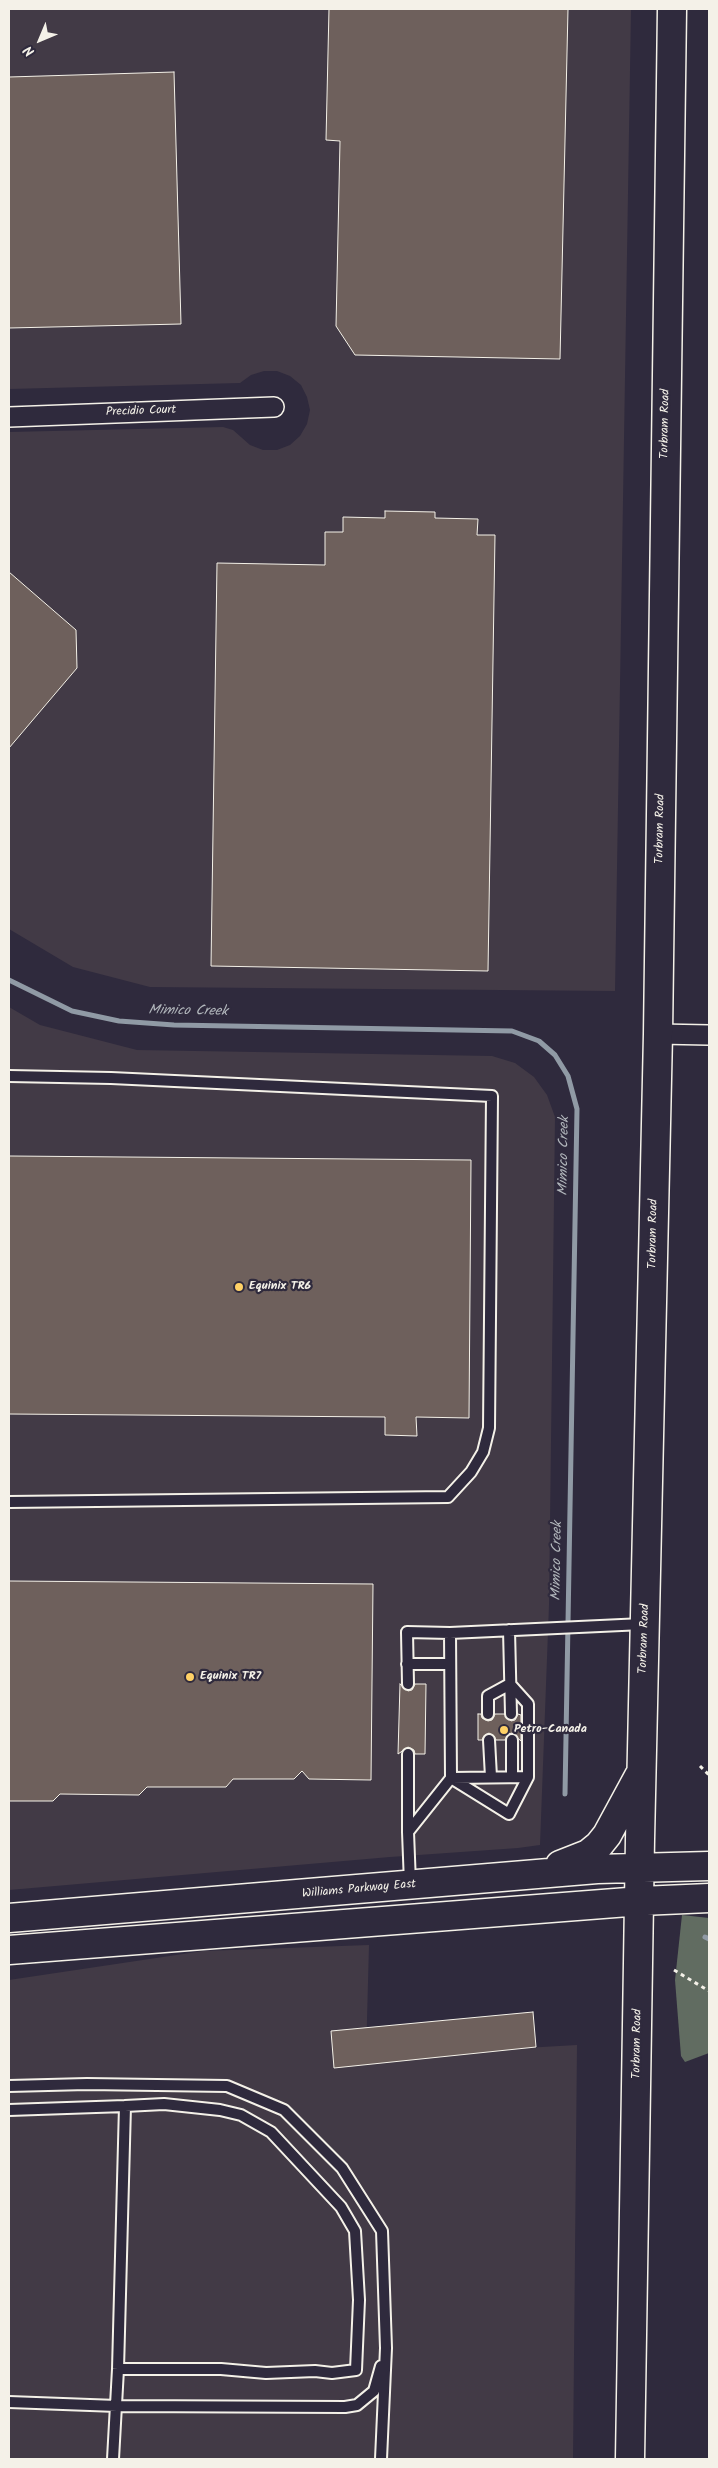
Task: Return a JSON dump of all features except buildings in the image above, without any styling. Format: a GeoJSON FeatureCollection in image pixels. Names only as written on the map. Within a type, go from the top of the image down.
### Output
{"type":"FeatureCollection","features":[{"type":"Feature","properties":{"kind":"main road","name":"Torbram Road"},"geometry":{"type":"LineString","coordinates":[[630,2459],[640,1869],[658,1034],[672,9]]}},
{"type":"Feature","properties":{"kind":"main road"},"geometry":{"type":"LineString","coordinates":[[533,1875],[588,1854],[599,1845],[608,1834],[642,1770]]}},
{"type":"Feature","properties":{"kind":"main road","name":"Williams Parkway East"},"geometry":{"type":"LineString","coordinates":[[9,1918],[597,1869],[709,1866]]}},
{"type":"Feature","properties":{"kind":"main road"},"geometry":{"type":"LineString","coordinates":[[9,1950],[640,1901],[709,1898]]}},
{"type":"Feature","properties":{"kind":"street","name":"Precidio Court"},"geometry":{"type":"LineString","coordinates":[[9,418],[274,407]]}},
{"type":"Feature","properties":{"kind":"street"},"geometry":{"type":"LineString","coordinates":[[658,1034],[709,1035]]}},
{"type":"Feature","properties":{"kind":"lane"},"geometry":{"type":"LineString","coordinates":[[9,1076],[121,1078],[492,1096],[489,1428],[483,1452],[471,1472],[448,1497],[9,1502]]}},
{"type":"Feature","properties":{"kind":"lane"},"geometry":{"type":"LineString","coordinates":[[408,1684],[408,1632],[450,1633],[646,1624]]}},
{"type":"Feature","properties":{"kind":"lane"},"geometry":{"type":"LineString","coordinates":[[509,1630],[511,1714]]}},
{"type":"Feature","properties":{"kind":"lane"},"geometry":{"type":"LineString","coordinates":[[408,1832],[451,1778],[450,1633]]}},
{"type":"Feature","properties":{"kind":"lane"},"geometry":{"type":"LineString","coordinates":[[407,1664],[450,1664]]}},
{"type":"Feature","properties":{"kind":"lane"},"geometry":{"type":"LineString","coordinates":[[488,1714],[488,1696],[510,1684]]}},
{"type":"Feature","properties":{"kind":"lane"},"geometry":{"type":"LineString","coordinates":[[451,1778],[509,1814],[528,1777],[528,1704],[510,1684]]}},
{"type":"Feature","properties":{"kind":"lane"},"geometry":{"type":"LineString","coordinates":[[489,1740],[491,1778]]}},
{"type":"Feature","properties":{"kind":"lane"},"geometry":{"type":"LineString","coordinates":[[512,1740],[512,1777]]}},
{"type":"Feature","properties":{"kind":"lane"},"geometry":{"type":"LineString","coordinates":[[408,1754],[410,1886]]}},
{"type":"Feature","properties":{"kind":"lane"},"geometry":{"type":"LineString","coordinates":[[451,1778],[528,1777]]}},
{"type":"Feature","properties":{"kind":"lane"},"geometry":{"type":"LineString","coordinates":[[9,2086],[87,2084],[227,2086],[284,2110],[342,2168],[382,2232],[386,2348],[381,2459]]}},
{"type":"Feature","properties":{"kind":"lane"},"geometry":{"type":"LineString","coordinates":[[9,2110],[164,2104],[220,2110],[241,2115],[272,2132],[341,2207],[355,2231],[359,2300],[356,2370],[332,2373],[315,2371],[266,2373],[221,2369],[118,2369]]}},
{"type":"Feature","properties":{"kind":"lane"},"geometry":{"type":"LineString","coordinates":[[113,2459],[117,2406],[124,2106]]}},
{"type":"Feature","properties":{"kind":"lane"},"geometry":{"type":"LineString","coordinates":[[9,2402],[117,2406],[357,2405],[374,2391],[386,2348]]}},
{"type":"Feature","properties":{"kind":"path"},"geometry":{"type":"LineString","coordinates":[[700,1766],[709,1776]]}},
{"type":"Feature","properties":{"kind":"path"},"geometry":{"type":"LineString","coordinates":[[674,1970],[709,1991]]}},
{"type":"Feature","properties":{"kind":"shaded area"},"geometry":{"type":"Polygon","coordinates":[[[9,9],[631,9],[615,991],[150,987],[73,967],[9,929],[9,432],[223,427],[233,430],[250,445],[263,450],[277,450],[290,445],[300,436],[307,424],[310,410],[307,397],[301,385],[290,376],[277,371],[264,371],[251,375],[240,383],[9,389],[9,9]]]}},
{"type":"Feature","properties":{"kind":"shaded area"},"geometry":{"type":"Polygon","coordinates":[[[9,1007],[40,1025],[137,1050],[492,1056],[515,1063],[534,1077],[547,1095],[555,1117],[549,1605],[540,1845],[9,1890],[9,1007]]]}},
{"type":"Feature","properties":{"kind":"shaded area"},"geometry":{"type":"Polygon","coordinates":[[[369,1945],[366,2057],[577,2045],[573,2459],[9,2459],[9,1980],[203,1951],[369,1945]]]}},
{"type":"Feature","properties":{"kind":"green space"},"geometry":{"type":"Polygon","coordinates":[[[682,1915],[709,1918],[709,2053],[685,2062],[681,2056],[675,1980],[682,1915]]]}},
{"type":"Feature","properties":{"kind":"waterway","name":"Mimico Creek"},"geometry":{"type":"LineString","coordinates":[[9,980],[72,1011],[119,1021],[174,1025],[512,1031],[539,1041],[555,1055],[568,1076],[577,1109],[565,1794]]}},
{"type":"Feature","properties":{"kind":"waterway","name":"Mimico Creek"},"geometry":{"type":"LineString","coordinates":[[705,1937],[709,1939]]}},
{"type":"Feature","properties":{"kind":"place","name":"Equinix TR6"},"geometry":{"type":"Point","coordinates":[239,1287]}},
{"type":"Feature","properties":{"kind":"place","name":"Equinix TR7"},"geometry":{"type":"Point","coordinates":[190,1677]}},
{"type":"Feature","properties":{"kind":"place","name":"Petro-Canada"},"geometry":{"type":"Point","coordinates":[504,1730]}}]}
